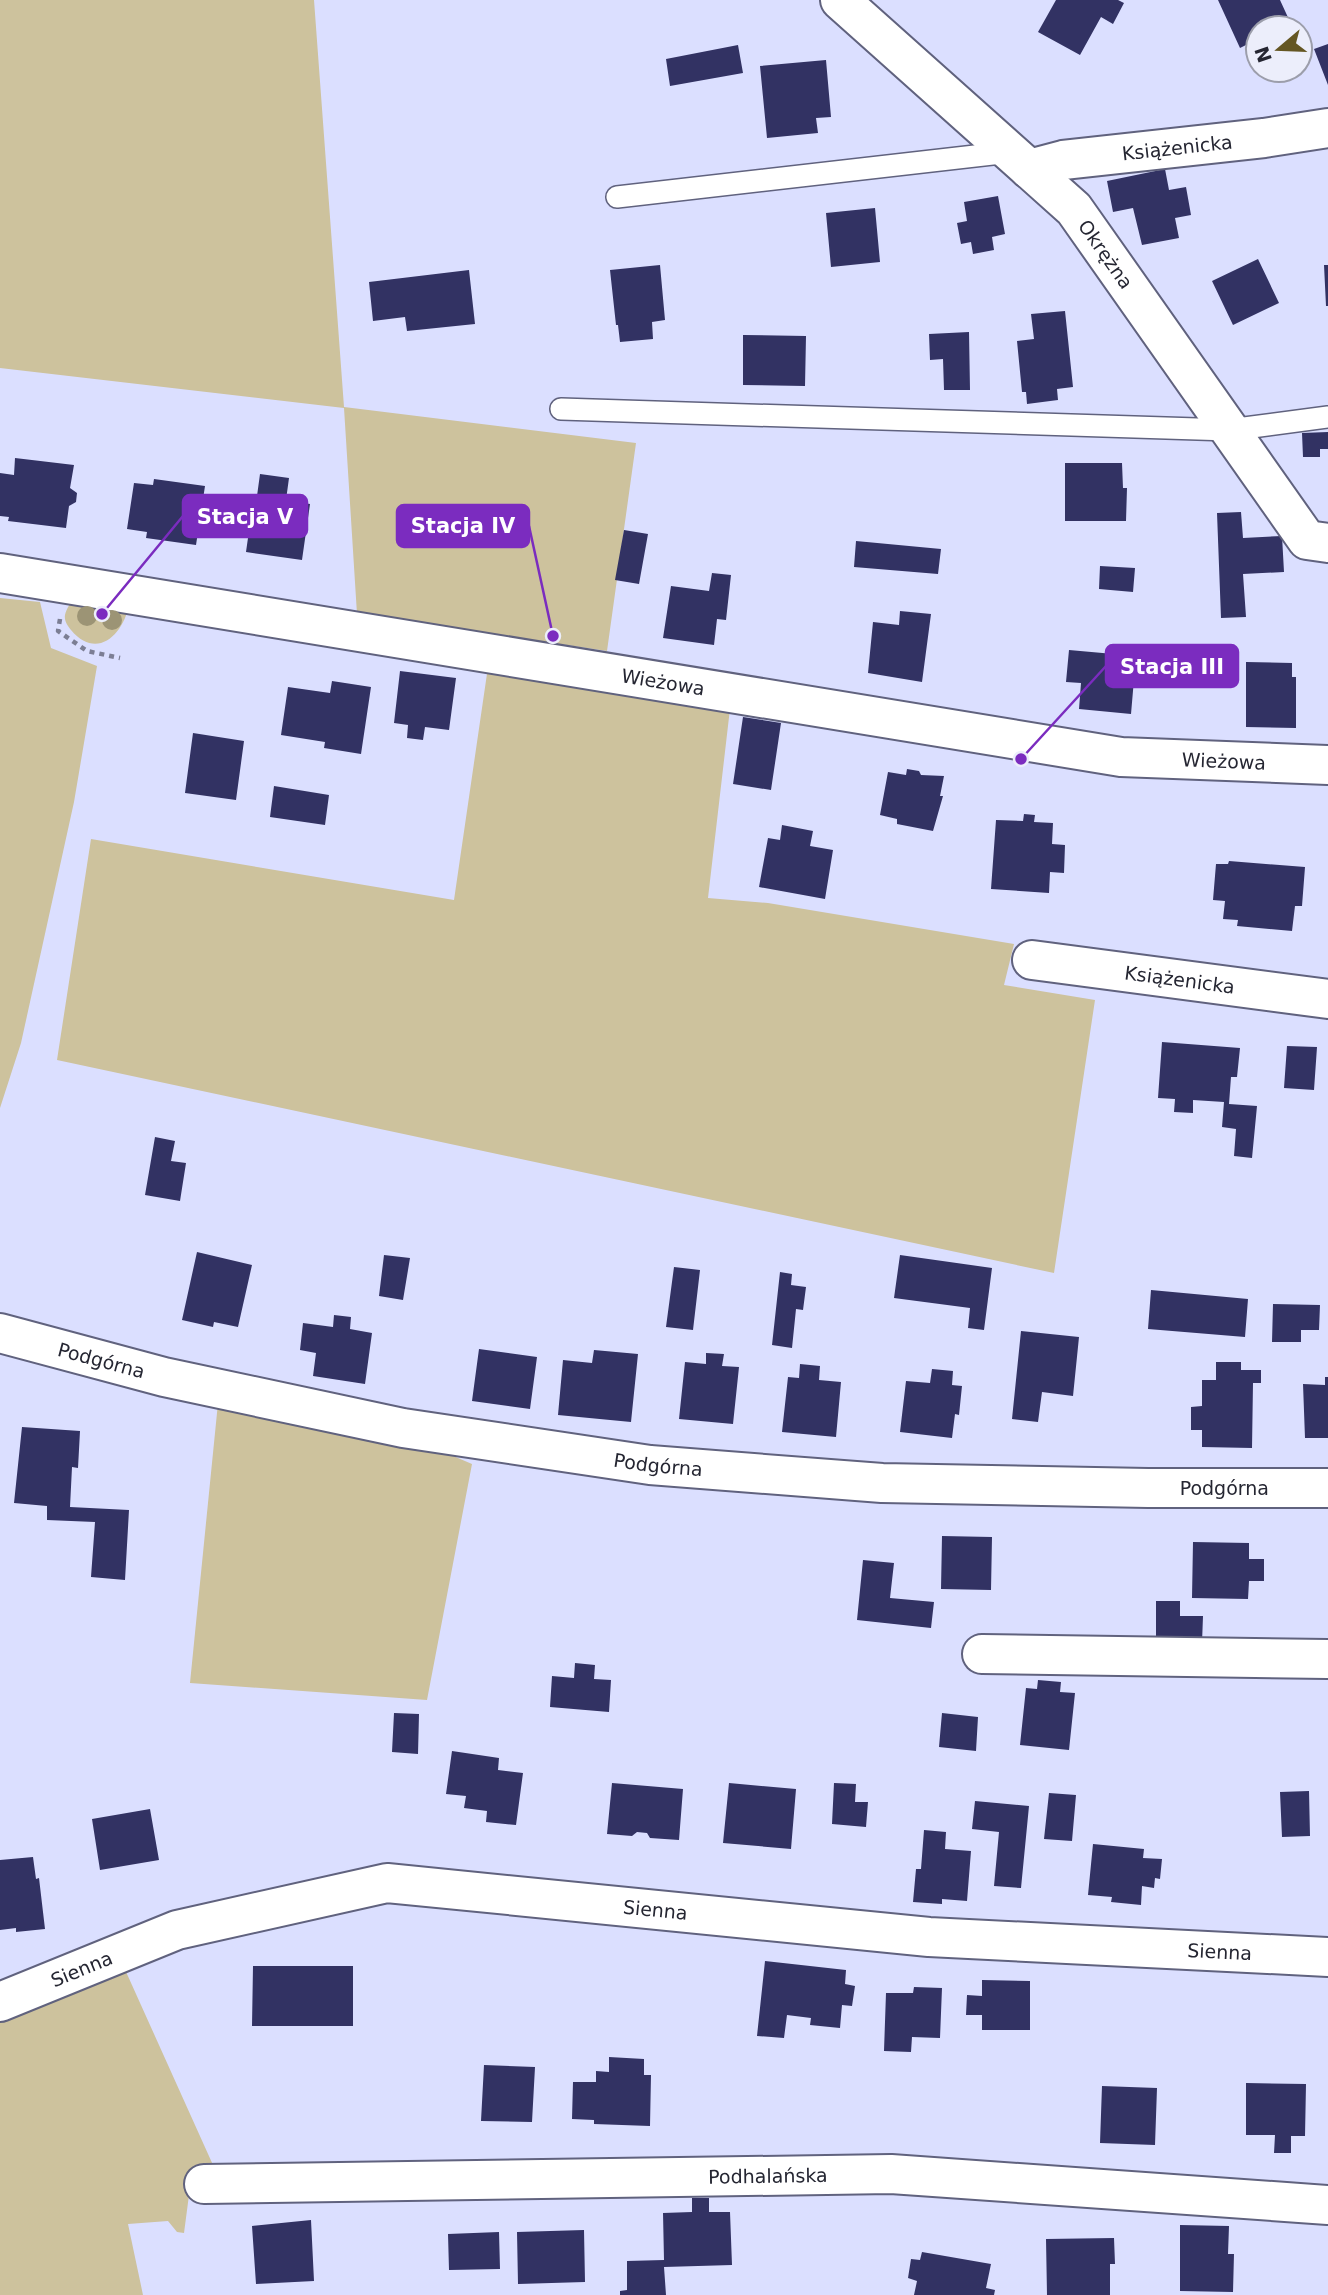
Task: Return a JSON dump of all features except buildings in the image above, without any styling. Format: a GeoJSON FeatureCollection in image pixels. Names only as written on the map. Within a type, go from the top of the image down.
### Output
{"type":"FeatureCollection","features":[{"type":"Feature","properties":{"kind":"street","name":"Okrężna"},"geometry":{"type":"LineString","coordinates":[[840,0],[1074,209],[1307,540],[1328,543]]}},
{"type":"Feature","properties":{"kind":"street","name":"Książenicka"},"geometry":{"type":"LineString","coordinates":[[1019,161],[1063,160],[1264,138],[1328,128]]}},
{"type":"Feature","properties":{"kind":"street","name":"Wieżowa"},"geometry":{"type":"LineString","coordinates":[[0,573],[1121,757],[1328,765]]}},
{"type":"Feature","properties":{"kind":"street","name":"Książenicka"},"geometry":{"type":"LineString","coordinates":[[1032,961],[1328,999]]}},
{"type":"Feature","properties":{"kind":"street","name":"Podgórna"},"geometry":{"type":"LineString","coordinates":[[0,1333],[164,1377],[403,1428],[650,1465],[882,1483],[1148,1489],[1328,1489]]}},
{"type":"Feature","properties":{"kind":"street"},"geometry":{"type":"LineString","coordinates":[[982,1654],[1328,1659]]}},
{"type":"Feature","properties":{"kind":"street","name":"Sienna"},"geometry":{"type":"LineString","coordinates":[[0,2001],[177,1930],[387,1883],[929,1937],[1328,1957]]}},
{"type":"Feature","properties":{"kind":"street","name":"Podhalańska"},"geometry":{"type":"LineString","coordinates":[[204,2184],[891,2174],[1328,2205]]}},
{"type":"Feature","properties":{"kind":"lane"},"geometry":{"type":"LineString","coordinates":[[617,197],[1019,161]]}},
{"type":"Feature","properties":{"kind":"lane"},"geometry":{"type":"LineString","coordinates":[[561,410],[1229,430],[1328,417]]}},
{"type":"Feature","properties":{"kind":"path"},"geometry":{"type":"LineString","coordinates":[[66,584],[58,631],[87,651],[120,658]]}},
{"type":"Feature","properties":{"kind":"shaded area"},"geometry":{"type":"Polygon","coordinates":[[[0,0],[314,0],[344,407],[636,443],[607,651],[357,614],[344,408],[0,368],[0,0]]]}},
{"type":"Feature","properties":{"kind":"shaded area"},"geometry":{"type":"Polygon","coordinates":[[[76,595],[129,604],[121,625],[108,640],[90,643],[71,630],[65,615],[76,595]]]}},
{"type":"Feature","properties":{"kind":"shaded area"},"geometry":{"type":"Polygon","coordinates":[[[0,598],[40,602],[51,648],[97,666],[74,802],[21,1043],[0,1108],[0,598]]]}},
{"type":"Feature","properties":{"kind":"shaded area"},"geometry":{"type":"Polygon","coordinates":[[[489,660],[731,700],[708,898],[768,903],[1014,944],[1004,985],[1095,1000],[1054,1273],[57,1060],[91,839],[454,900],[489,660]]]}},
{"type":"Feature","properties":{"kind":"shaded area"},"geometry":{"type":"Polygon","coordinates":[[[218,1403],[418,1441],[472,1464],[427,1700],[190,1683],[218,1403]]]}},
{"type":"Feature","properties":{"kind":"shaded area"},"geometry":{"type":"Polygon","coordinates":[[[118,1954],[213,2165],[189,2195],[184,2233],[177,2232],[168,2221],[128,2224],[143,2295],[0,2295],[0,2020],[118,1954]]]}},
{"type":"Feature","properties":{"kind":"place","name":"Stacja V"},"geometry":{"type":"Point","coordinates":[102,614]}},
{"type":"Feature","properties":{"kind":"place","name":"Stacja IV"},"geometry":{"type":"Point","coordinates":[553,636]}},
{"type":"Feature","properties":{"kind":"place","name":"Stacja III"},"geometry":{"type":"Point","coordinates":[1021,759]}}]}
